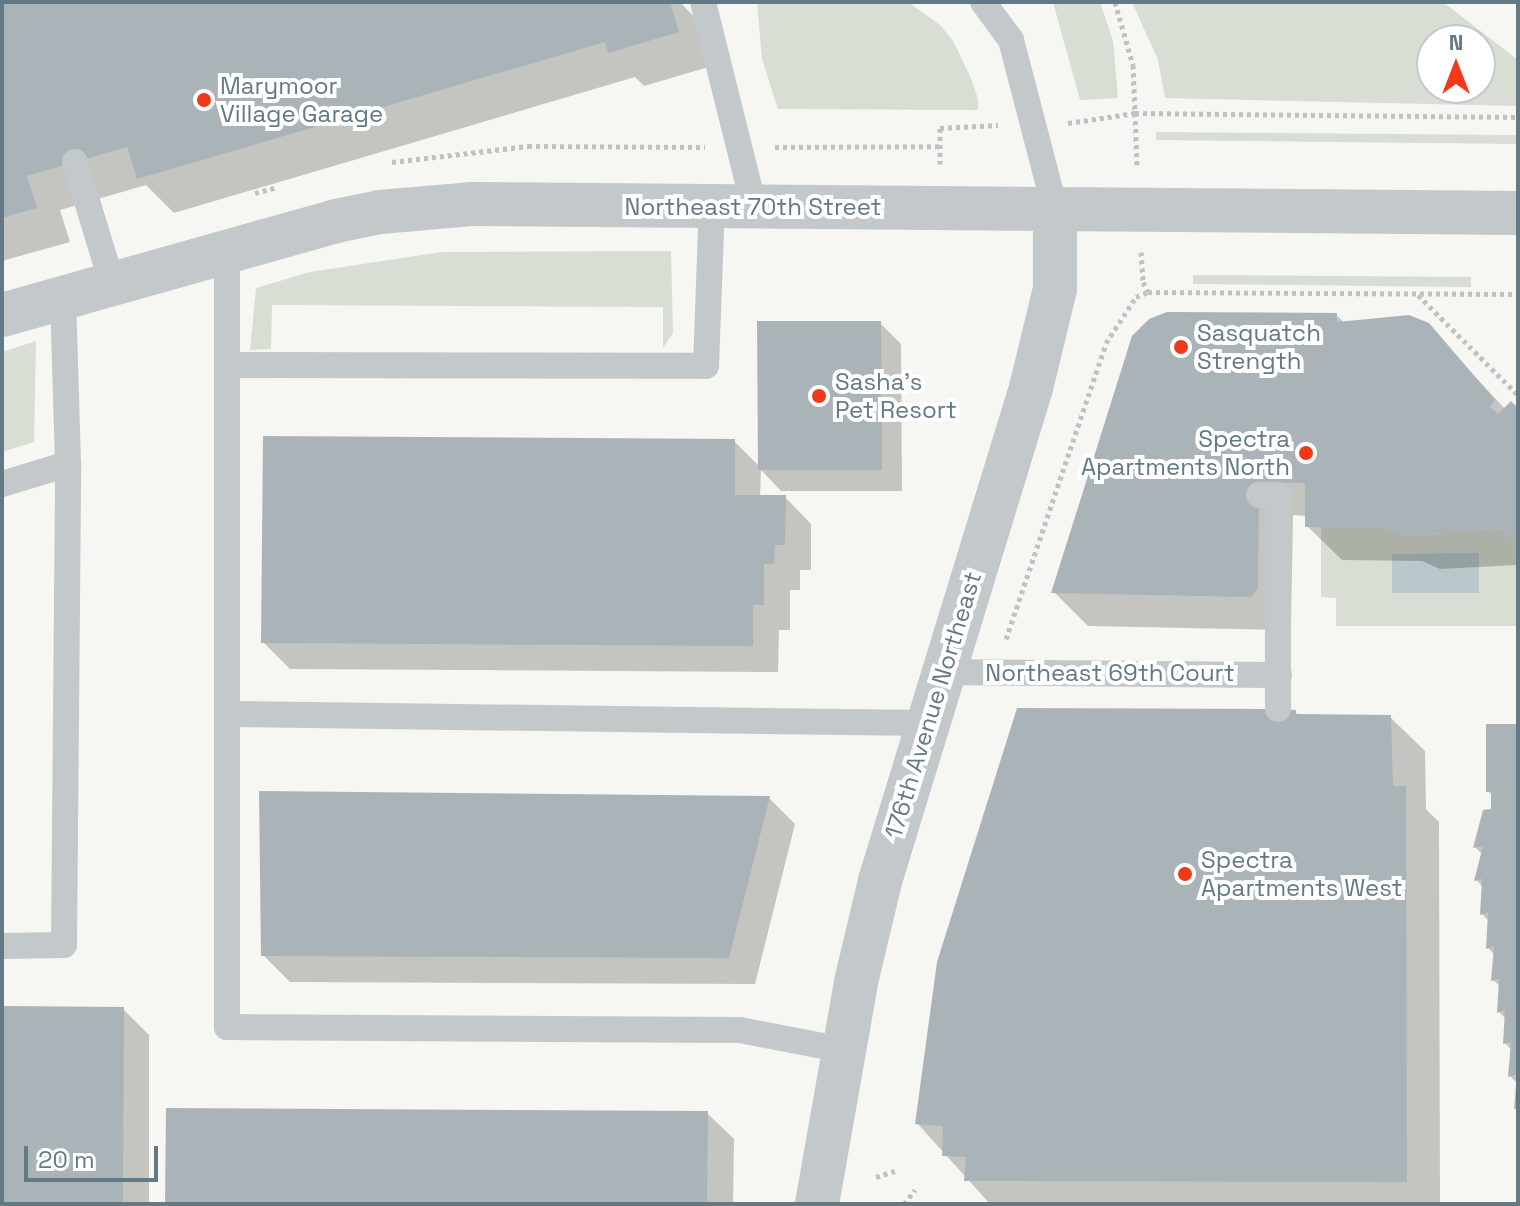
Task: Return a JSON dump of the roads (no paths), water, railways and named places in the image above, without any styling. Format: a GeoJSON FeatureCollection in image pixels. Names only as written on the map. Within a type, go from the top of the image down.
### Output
{"type":"FeatureCollection","features":[{"type":"Feature","properties":{"kind":"street","name":"Northeast 70th Street"},"geometry":{"type":"LineString","coordinates":[[2,315],[227,249],[351,218],[471,204],[1518,213]]}},
{"type":"Feature","properties":{"kind":"street","name":"176th Avenue Northeast"},"geometry":{"type":"LineString","coordinates":[[817,1204],[843,1050],[880,881],[941,672],[1031,388],[1045,331],[1055,289],[1055,209]]}},
{"type":"Feature","properties":{"kind":"lane"},"geometry":{"type":"LineString","coordinates":[[230,365],[706,366],[733,207],[703,2]]}},
{"type":"Feature","properties":{"kind":"lane"},"geometry":{"type":"LineString","coordinates":[[983,2],[1011,40],[1055,209]]}},
{"type":"Feature","properties":{"kind":"lane"},"geometry":{"type":"LineString","coordinates":[[75,162],[112,283]]}},
{"type":"Feature","properties":{"kind":"lane"},"geometry":{"type":"LineString","coordinates":[[227,249],[230,365],[227,1027],[740,1030],[843,1050]]}},
{"type":"Feature","properties":{"kind":"lane"},"geometry":{"type":"LineString","coordinates":[[2,946],[64,945],[68,464],[63,296]]}},
{"type":"Feature","properties":{"kind":"lane"},"geometry":{"type":"LineString","coordinates":[[2,484],[68,464]]}},
{"type":"Feature","properties":{"kind":"lane"},"geometry":{"type":"LineString","coordinates":[[1259,495],[1278,495],[1278,709]]}},
{"type":"Feature","properties":{"kind":"lane","name":"Northeast 69th Court"},"geometry":{"type":"LineString","coordinates":[[941,672],[1279,675]]}},
{"type":"Feature","properties":{"kind":"lane"},"geometry":{"type":"LineString","coordinates":[[229,714],[926,723]]}},
{"type":"Feature","properties":{"kind":"place","name":"Marymoor Village Garage"},"geometry":{"type":"Point","coordinates":[204,100]}},
{"type":"Feature","properties":{"kind":"place","name":"Sasquatch Strength"},"geometry":{"type":"Point","coordinates":[1181,347]}},
{"type":"Feature","properties":{"kind":"place","name":"Sasha's Pet Resort"},"geometry":{"type":"Point","coordinates":[819,396]}},
{"type":"Feature","properties":{"kind":"place","name":"Spectra Apartments North"},"geometry":{"type":"Point","coordinates":[1306,453]}},
{"type":"Feature","properties":{"kind":"place","name":"Spectra Apartments West"},"geometry":{"type":"Point","coordinates":[1185,874]}}]}
